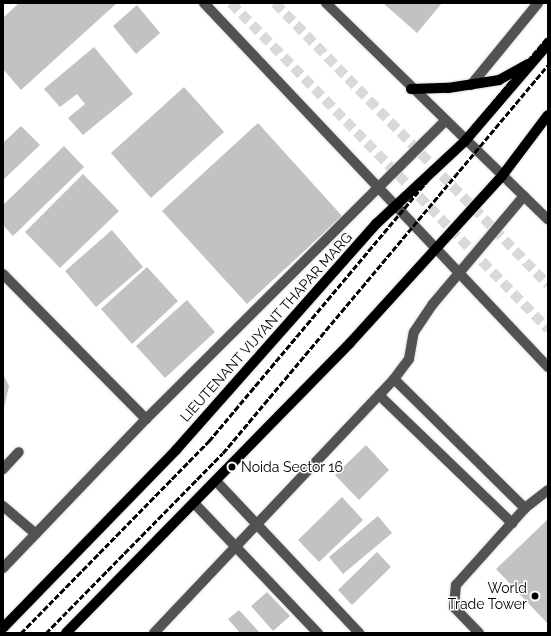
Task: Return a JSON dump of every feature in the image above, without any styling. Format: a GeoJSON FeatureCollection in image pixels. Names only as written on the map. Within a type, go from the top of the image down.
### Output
{"type":"FeatureCollection","features":[{"type":"Feature","properties":{"kind":"main road","name":"LIEUTENANT VIJYANT THAPAR MARG"},"geometry":{"type":"LineString","coordinates":[[3,628],[176,450],[395,206],[465,140],[548,44]]}},
{"type":"Feature","properties":{"kind":"main road"},"geometry":{"type":"LineString","coordinates":[[411,89],[471,85],[499,80],[533,61]]}},
{"type":"Feature","properties":{"kind":"main road"},"geometry":{"type":"LineString","coordinates":[[66,633],[350,343],[435,245],[502,176],[548,115]]}},
{"type":"Feature","properties":{"kind":"street"},"geometry":{"type":"LineString","coordinates":[[204,3],[380,188],[395,206],[435,245],[458,273],[548,367]]}},
{"type":"Feature","properties":{"kind":"street"},"geometry":{"type":"LineString","coordinates":[[326,3],[411,89],[548,220]]}},
{"type":"Feature","properties":{"kind":"street"},"geometry":{"type":"LineString","coordinates":[[471,85],[538,3]]}},
{"type":"Feature","properties":{"kind":"street"},"geometry":{"type":"LineString","coordinates":[[3,568],[146,419],[380,188],[445,121]]}},
{"type":"Feature","properties":{"kind":"street"},"geometry":{"type":"LineString","coordinates":[[154,633],[259,526],[394,379],[409,359],[414,332],[458,273],[524,196]]}},
{"type":"Feature","properties":{"kind":"street"},"geometry":{"type":"LineString","coordinates":[[3,274],[146,419]]}},
{"type":"Feature","properties":{"kind":"street"},"geometry":{"type":"LineString","coordinates":[[394,379],[526,508]]}},
{"type":"Feature","properties":{"kind":"street"},"geometry":{"type":"LineString","coordinates":[[379,395],[512,523]]}},
{"type":"Feature","properties":{"kind":"street"},"geometry":{"type":"LineString","coordinates":[[3,469],[19,452]]}},
{"type":"Feature","properties":{"kind":"street"},"geometry":{"type":"LineString","coordinates":[[216,481],[359,633]]}},
{"type":"Feature","properties":{"kind":"street"},"geometry":{"type":"LineString","coordinates":[[479,633],[454,607],[453,593],[456,585],[526,508],[548,490]]}},
{"type":"Feature","properties":{"kind":"street"},"geometry":{"type":"LineString","coordinates":[[194,503],[318,633]]}},
{"type":"Feature","properties":{"kind":"street"},"geometry":{"type":"LineString","coordinates":[[3,506],[36,534]]}},
{"type":"Feature","properties":{"kind":"building"},"geometry":{"type":"Polygon","coordinates":[[[19,3],[117,3],[21,90],[3,69],[3,18],[19,3]]]}},
{"type":"Feature","properties":{"kind":"building"},"geometry":{"type":"Polygon","coordinates":[[[383,3],[442,3],[417,33],[383,3]]]}},
{"type":"Feature","properties":{"kind":"building"},"geometry":{"type":"Polygon","coordinates":[[[137,5],[160,33],[136,54],[113,26],[137,5]]]}},
{"type":"Feature","properties":{"kind":"building"},"geometry":{"type":"Polygon","coordinates":[[[94,47],[133,94],[83,135],[68,118],[85,104],[77,94],[60,107],[44,89],[94,47]]]}},
{"type":"Feature","properties":{"kind":"building"},"geometry":{"type":"Polygon","coordinates":[[[184,87],[224,132],[151,198],[111,153],[184,87]]]}},
{"type":"Feature","properties":{"kind":"building"},"geometry":{"type":"Polygon","coordinates":[[[258,123],[342,216],[247,304],[162,211],[258,123]]]}},
{"type":"Feature","properties":{"kind":"building"},"geometry":{"type":"Polygon","coordinates":[[[21,126],[40,145],[3,180],[3,143],[21,126]]]}},
{"type":"Feature","properties":{"kind":"building"},"geometry":{"type":"Polygon","coordinates":[[[64,146],[84,167],[13,236],[3,225],[3,205],[64,146]]]}},
{"type":"Feature","properties":{"kind":"building"},"geometry":{"type":"Polygon","coordinates":[[[83,174],[119,211],[60,268],[25,232],[83,174]]]}},
{"type":"Feature","properties":{"kind":"building"},"geometry":{"type":"Polygon","coordinates":[[[112,230],[143,267],[96,307],[65,271],[112,230]]]}},
{"type":"Feature","properties":{"kind":"building"},"geometry":{"type":"Polygon","coordinates":[[[147,267],[178,301],[132,344],[101,309],[147,267]]]}},
{"type":"Feature","properties":{"kind":"building"},"geometry":{"type":"Polygon","coordinates":[[[187,300],[215,332],[165,378],[136,346],[187,300]]]}},
{"type":"Feature","properties":{"kind":"building"},"geometry":{"type":"Polygon","coordinates":[[[3,374],[9,386],[3,412],[3,374]]]}},
{"type":"Feature","properties":{"kind":"building"},"geometry":{"type":"Polygon","coordinates":[[[366,445],[389,470],[359,500],[335,475],[366,445]]]}},
{"type":"Feature","properties":{"kind":"building"},"geometry":{"type":"Polygon","coordinates":[[[342,497],[363,520],[319,562],[298,540],[342,497]]]}},
{"type":"Feature","properties":{"kind":"building"},"geometry":{"type":"Polygon","coordinates":[[[378,516],[392,533],[343,574],[329,557],[378,516]]]}},
{"type":"Feature","properties":{"kind":"building","name":"World Trade Tower"},"geometry":{"type":"Polygon","coordinates":[[[548,519],[548,624],[496,569],[548,519]]]}},
{"type":"Feature","properties":{"kind":"building"},"geometry":{"type":"Polygon","coordinates":[[[377,552],[391,567],[352,605],[338,590],[377,552]]]}},
{"type":"Feature","properties":{"kind":"building"},"geometry":{"type":"Polygon","coordinates":[[[267,592],[290,616],[273,631],[251,606],[267,592]]]}},
{"type":"Feature","properties":{"kind":"building"},"geometry":{"type":"Polygon","coordinates":[[[239,610],[260,633],[240,633],[228,619],[239,610]]]}},
{"type":"Feature","properties":{"kind":"tunnel"},"geometry":{"type":"LineString","coordinates":[[231,3],[548,329]]}},
{"type":"Feature","properties":{"kind":"tunnel"},"geometry":{"type":"LineString","coordinates":[[275,3],[548,285]]}},
{"type":"Feature","properties":{"kind":"railway"},"geometry":{"type":"LineString","coordinates":[[21,633],[209,441],[548,37]]}},
{"type":"Feature","properties":{"kind":"railway"},"geometry":{"type":"LineString","coordinates":[[46,633],[223,453],[548,65]]}},
{"type":"Feature","properties":{"kind":"place","name":"Noida Sector 16"},"geometry":{"type":"Point","coordinates":[232,467]}},
{"type":"Feature","properties":{"kind":"place","name":"World Trade Tower"},"geometry":{"type":"Point","coordinates":[535,596]}}]}
